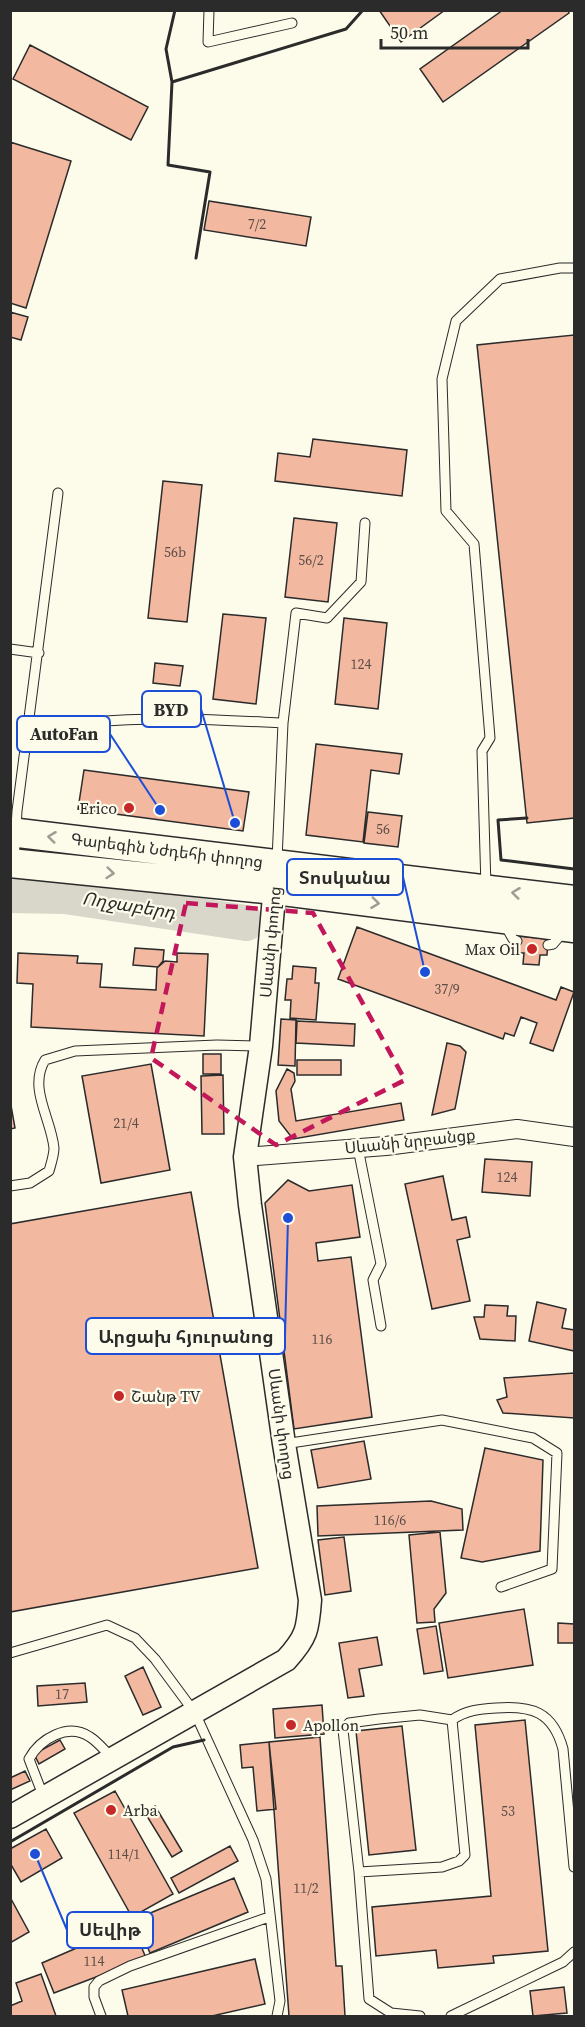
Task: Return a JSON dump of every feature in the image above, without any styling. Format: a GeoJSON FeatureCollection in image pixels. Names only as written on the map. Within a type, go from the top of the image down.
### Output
{"type":"FeatureCollection","features":[{"type":"Feature","properties":{"kind":"main road","name":"Գարեգին Նժդեհի փողոց"},"geometry":{"type":"LineString","coordinates":[[14,832],[501,918],[566,925]]}},
{"type":"Feature","properties":{"kind":"main road","name":"Գարեգին Նժդեհի փողոց"},"geometry":{"type":"LineString","coordinates":[[12,863],[486,889],[566,925]]}},
{"type":"Feature","properties":{"kind":"street","name":"Սևանի փողոց"},"geometry":{"type":"LineString","coordinates":[[10,1817],[286,1660],[300,1644],[308,1626],[310,1600],[285,1444],[245,1157],[261,1046],[276,877]]}},
{"type":"Feature","properties":{"kind":"street","name":"Սևանի նրբանցք"},"geometry":{"type":"LineString","coordinates":[[245,1157],[358,1148],[517,1129],[574,1137]]}},
{"type":"Feature","properties":{"kind":"lane"},"geometry":{"type":"LineString","coordinates":[[209,10],[208,42],[292,23]]}},
{"type":"Feature","properties":{"kind":"lane"},"geometry":{"type":"LineString","coordinates":[[486,889],[482,751],[490,738],[474,544],[446,511],[442,379],[456,321],[500,279],[560,268],[574,268]]}},
{"type":"Feature","properties":{"kind":"lane"},"geometry":{"type":"LineString","coordinates":[[12,863],[14,832],[58,494]]}},
{"type":"Feature","properties":{"kind":"lane","name":"Սևանի փողոց"},"geometry":{"type":"LineString","coordinates":[[276,877],[283,723],[296,613],[327,618],[361,582],[366,523]]}},
{"type":"Feature","properties":{"kind":"lane"},"geometry":{"type":"LineString","coordinates":[[10,649],[39,653]]}},
{"type":"Feature","properties":{"kind":"lane"},"geometry":{"type":"LineString","coordinates":[[93,722],[190,718],[283,723]]}},
{"type":"Feature","properties":{"kind":"lane"},"geometry":{"type":"LineString","coordinates":[[501,918],[513,939],[518,941]]}},
{"type":"Feature","properties":{"kind":"lane"},"geometry":{"type":"LineString","coordinates":[[10,1186],[30,1182],[50,1171],[54,1149],[38,1086],[40,1070],[45,1060],[75,1051],[217,1045],[261,1046]]}},
{"type":"Feature","properties":{"kind":"lane"},"geometry":{"type":"LineString","coordinates":[[358,1148],[381,1264],[373,1280],[381,1326]]}},
{"type":"Feature","properties":{"kind":"lane"},"geometry":{"type":"LineString","coordinates":[[285,1444],[442,1420],[533,1438],[557,1452],[552,1569],[501,1587]]}},
{"type":"Feature","properties":{"kind":"lane"},"geometry":{"type":"LineString","coordinates":[[10,1653],[107,1625],[135,1638],[155,1659],[195,1713],[253,1840],[266,1879],[280,2001],[277,2016]]}},
{"type":"Feature","properties":{"kind":"lane"},"geometry":{"type":"LineString","coordinates":[[420,2016],[391,2013],[369,1999],[359,1872],[343,1730],[349,1723],[420,1715],[452,1719],[471,1710],[526,1707],[544,1717],[553,1724],[563,1749],[574,1867]]}},
{"type":"Feature","properties":{"kind":"lane"},"geometry":{"type":"LineString","coordinates":[[359,1872],[442,1867],[459,1861],[465,1855],[452,1719]]}},
{"type":"Feature","properties":{"kind":"lane"},"geometry":{"type":"LineString","coordinates":[[44,1798],[29,1759],[40,1743],[54,1735],[74,1732],[90,1737],[113,1759]]}},
{"type":"Feature","properties":{"kind":"lane"},"geometry":{"type":"LineString","coordinates":[[101,2016],[94,1997],[94,1988],[99,1981],[130,1966],[269,1917]]}},
{"type":"Feature","properties":{"kind":"lane"},"geometry":{"type":"LineString","coordinates":[[451,2016],[562,1962],[574,1952]]}},
{"type":"Feature","properties":{"kind":"highlighted area"},"geometry":{"type":"Polygon","coordinates":[[[186,903],[313,913],[405,1080],[276,1145],[151,1058],[186,903]]]}},
{"type":"Feature","properties":{"kind":"building"},"geometry":{"type":"Polygon","coordinates":[[[379,10],[445,10],[401,42],[379,10]]]}},
{"type":"Feature","properties":{"kind":"building"},"geometry":{"type":"Polygon","coordinates":[[[503,10],[568,10],[569,13],[443,102],[420,69],[503,10]]]}},
{"type":"Feature","properties":{"kind":"building"},"geometry":{"type":"Polygon","coordinates":[[[30,45],[148,107],[131,140],[13,79],[30,45]]]}},
{"type":"Feature","properties":{"kind":"building"},"geometry":{"type":"Polygon","coordinates":[[[10,142],[71,161],[26,308],[10,303],[10,142]]]}},
{"type":"Feature","properties":{"kind":"building"},"geometry":{"type":"Polygon","coordinates":[[[209,201],[311,217],[306,246],[204,230],[209,201]]]}},
{"type":"Feature","properties":{"kind":"building"},"geometry":{"type":"Polygon","coordinates":[[[10,312],[28,317],[21,340],[10,337],[10,312]]]}},
{"type":"Feature","properties":{"kind":"building"},"geometry":{"type":"Polygon","coordinates":[[[574,335],[574,818],[527,823],[477,345],[574,335]]]}},
{"type":"Feature","properties":{"kind":"building"},"geometry":{"type":"Polygon","coordinates":[[[313,439],[407,450],[402,496],[275,481],[278,453],[310,457],[313,439]]]}},
{"type":"Feature","properties":{"kind":"building"},"geometry":{"type":"Polygon","coordinates":[[[163,481],[202,485],[187,622],[148,618],[163,481]]]}},
{"type":"Feature","properties":{"kind":"building"},"geometry":{"type":"Polygon","coordinates":[[[294,518],[337,523],[328,602],[285,597],[294,518]]]}},
{"type":"Feature","properties":{"kind":"building"},"geometry":{"type":"Polygon","coordinates":[[[223,614],[266,618],[256,704],[213,699],[223,614]]]}},
{"type":"Feature","properties":{"kind":"building"},"geometry":{"type":"Polygon","coordinates":[[[344,618],[387,623],[378,709],[335,704],[344,618]]]}},
{"type":"Feature","properties":{"kind":"building"},"geometry":{"type":"Polygon","coordinates":[[[155,663],[183,666],[180,686],[153,683],[155,663]]]}},
{"type":"Feature","properties":{"kind":"building"},"geometry":{"type":"Polygon","coordinates":[[[316,744],[402,754],[399,774],[371,770],[363,842],[306,835],[316,744]]]}},
{"type":"Feature","properties":{"kind":"building"},"geometry":{"type":"Polygon","coordinates":[[[84,770],[249,792],[243,831],[78,809],[84,770]]]}},
{"type":"Feature","properties":{"kind":"building"},"geometry":{"type":"Polygon","coordinates":[[[368,812],[402,816],[398,847],[364,843],[368,812]]]}},
{"type":"Feature","properties":{"kind":"building"},"geometry":{"type":"Polygon","coordinates":[[[357,927],[556,1000],[561,987],[574,992],[553,1051],[530,1043],[537,1023],[521,1017],[514,1036],[505,1033],[503,1039],[338,979],[357,927]]]}},
{"type":"Feature","properties":{"kind":"building","name":"Max Oil"},"geometry":{"type":"Polygon","coordinates":[[[518,936],[548,939],[547,955],[540,955],[539,965],[523,964],[524,953],[516,953],[518,936]]]}},
{"type":"Feature","properties":{"kind":"building"},"geometry":{"type":"Polygon","coordinates":[[[135,948],[164,950],[163,961],[158,967],[133,965],[135,948]]]}},
{"type":"Feature","properties":{"kind":"building"},"geometry":{"type":"Polygon","coordinates":[[[18,953],[78,956],[77,963],[102,964],[100,987],[156,990],[157,968],[165,961],[177,962],[177,953],[208,954],[204,1036],[31,1027],[33,984],[17,983],[18,953]]]}},
{"type":"Feature","properties":{"kind":"building"},"geometry":{"type":"Polygon","coordinates":[[[293,966],[316,968],[315,983],[319,983],[316,1020],[290,1018],[291,1000],[285,1000],[287,979],[292,979],[293,966]]]}},
{"type":"Feature","properties":{"kind":"building"},"geometry":{"type":"Polygon","coordinates":[[[281,1019],[296,1020],[295,1066],[278,1065],[281,1019]]]}},
{"type":"Feature","properties":{"kind":"building"},"geometry":{"type":"Polygon","coordinates":[[[297,1021],[355,1024],[354,1046],[296,1043],[297,1021]]]}},
{"type":"Feature","properties":{"kind":"building"},"geometry":{"type":"Polygon","coordinates":[[[447,1043],[460,1046],[466,1052],[455,1109],[432,1115],[447,1043]]]}},
{"type":"Feature","properties":{"kind":"building"},"geometry":{"type":"Polygon","coordinates":[[[203,1054],[221,1054],[221,1074],[203,1074],[203,1054]]]}},
{"type":"Feature","properties":{"kind":"building"},"geometry":{"type":"Polygon","coordinates":[[[297,1060],[341,1060],[341,1075],[297,1075],[297,1060]]]}},
{"type":"Feature","properties":{"kind":"building"},"geometry":{"type":"Polygon","coordinates":[[[151,1064],[170,1170],[101,1183],[82,1076],[151,1064]]]}},
{"type":"Feature","properties":{"kind":"building"},"geometry":{"type":"Polygon","coordinates":[[[287,1069],[294,1073],[295,1081],[291,1089],[296,1121],[401,1103],[404,1120],[293,1139],[279,1121],[276,1091],[287,1069]]]}},
{"type":"Feature","properties":{"kind":"building"},"geometry":{"type":"Polygon","coordinates":[[[223,1075],[224,1134],[202,1134],[201,1076],[223,1075]]]}},
{"type":"Feature","properties":{"kind":"building"},"geometry":{"type":"Polygon","coordinates":[[[10,1100],[15,1128],[10,1129],[10,1100]]]}},
{"type":"Feature","properties":{"kind":"building"},"geometry":{"type":"Polygon","coordinates":[[[485,1159],[532,1162],[530,1196],[482,1192],[485,1159]]]}},
{"type":"Feature","properties":{"kind":"building"},"geometry":{"type":"Polygon","coordinates":[[[443,1176],[452,1220],[466,1217],[470,1237],[457,1240],[470,1301],[432,1309],[405,1184],[443,1176]]]}},
{"type":"Feature","properties":{"kind":"building"},"geometry":{"type":"Polygon","coordinates":[[[288,1180],[309,1191],[352,1185],[360,1237],[316,1243],[318,1261],[351,1257],[372,1417],[294,1429],[265,1203],[288,1180]]]}},
{"type":"Feature","properties":{"kind":"building","name":"Շանթ TV"},"geometry":{"type":"Polygon","coordinates":[[[191,1192],[258,1568],[10,1612],[10,1224],[191,1192]]]}},
{"type":"Feature","properties":{"kind":"building"},"geometry":{"type":"Polygon","coordinates":[[[537,1302],[566,1309],[562,1328],[574,1330],[574,1351],[529,1341],[537,1302]]]}},
{"type":"Feature","properties":{"kind":"building"},"geometry":{"type":"Polygon","coordinates":[[[485,1305],[508,1306],[507,1316],[516,1316],[515,1341],[480,1339],[474,1317],[484,1317],[485,1305]]]}},
{"type":"Feature","properties":{"kind":"building"},"geometry":{"type":"Polygon","coordinates":[[[574,1373],[574,1418],[503,1413],[497,1400],[507,1397],[504,1378],[574,1373]]]}},
{"type":"Feature","properties":{"kind":"building"},"geometry":{"type":"Polygon","coordinates":[[[364,1441],[371,1479],[318,1488],[311,1450],[364,1441]]]}},
{"type":"Feature","properties":{"kind":"building"},"geometry":{"type":"Polygon","coordinates":[[[485,1448],[543,1460],[540,1551],[482,1562],[461,1558],[485,1448]]]}},
{"type":"Feature","properties":{"kind":"building"},"geometry":{"type":"Polygon","coordinates":[[[431,1501],[462,1509],[463,1530],[318,1536],[317,1506],[431,1501]]]}},
{"type":"Feature","properties":{"kind":"building"},"geometry":{"type":"Polygon","coordinates":[[[440,1532],[446,1593],[434,1609],[435,1622],[417,1623],[409,1535],[440,1532]]]}},
{"type":"Feature","properties":{"kind":"building"},"geometry":{"type":"Polygon","coordinates":[[[344,1537],[351,1591],[325,1595],[318,1540],[344,1537]]]}},
{"type":"Feature","properties":{"kind":"building"},"geometry":{"type":"Polygon","coordinates":[[[524,1609],[533,1665],[448,1678],[439,1623],[524,1609]]]}},
{"type":"Feature","properties":{"kind":"building"},"geometry":{"type":"Polygon","coordinates":[[[558,1623],[574,1624],[574,1643],[558,1643],[558,1623]]]}},
{"type":"Feature","properties":{"kind":"building"},"geometry":{"type":"Polygon","coordinates":[[[436,1626],[443,1671],[424,1674],[417,1629],[436,1626]]]}},
{"type":"Feature","properties":{"kind":"building"},"geometry":{"type":"Polygon","coordinates":[[[377,1637],[382,1665],[359,1669],[364,1696],[348,1698],[339,1643],[377,1637]]]}},
{"type":"Feature","properties":{"kind":"building"},"geometry":{"type":"Polygon","coordinates":[[[143,1667],[161,1707],[143,1715],[125,1676],[143,1667]]]}},
{"type":"Feature","properties":{"kind":"building"},"geometry":{"type":"Polygon","coordinates":[[[85,1683],[87,1702],[38,1706],[37,1686],[85,1683]]]}},
{"type":"Feature","properties":{"kind":"building"},"geometry":{"type":"Polygon","coordinates":[[[322,1705],[324,1734],[275,1738],[273,1709],[322,1705]]]}},
{"type":"Feature","properties":{"kind":"building"},"geometry":{"type":"Polygon","coordinates":[[[525,1720],[548,1951],[493,1956],[494,1963],[438,1968],[436,1950],[376,1956],[372,1907],[491,1896],[475,1725],[525,1720]]]}},
{"type":"Feature","properties":{"kind":"building"},"geometry":{"type":"Polygon","coordinates":[[[402,1726],[416,1850],[369,1855],[356,1731],[402,1726]]]}},
{"type":"Feature","properties":{"kind":"building"},"geometry":{"type":"Polygon","coordinates":[[[320,1737],[336,1966],[342,1966],[345,2016],[289,2016],[269,1742],[320,1737]]]}},
{"type":"Feature","properties":{"kind":"building"},"geometry":{"type":"Polygon","coordinates":[[[60,1740],[65,1749],[39,1764],[34,1754],[60,1740]]]}},
{"type":"Feature","properties":{"kind":"building"},"geometry":{"type":"Polygon","coordinates":[[[269,1742],[276,1809],[257,1811],[253,1767],[242,1768],[240,1745],[269,1742]]]}},
{"type":"Feature","properties":{"kind":"building"},"geometry":{"type":"Polygon","coordinates":[[[25,1771],[30,1781],[10,1790],[10,1778],[25,1771]]]}},
{"type":"Feature","properties":{"kind":"building"},"geometry":{"type":"Polygon","coordinates":[[[115,1791],[173,1894],[132,1917],[74,1813],[115,1791]]]}},
{"type":"Feature","properties":{"kind":"building"},"geometry":{"type":"Polygon","coordinates":[[[155,1806],[182,1851],[172,1857],[145,1813],[155,1806]]]}},
{"type":"Feature","properties":{"kind":"building"},"geometry":{"type":"Polygon","coordinates":[[[46,1829],[62,1858],[21,1882],[10,1863],[10,1849],[46,1829]]]}},
{"type":"Feature","properties":{"kind":"building"},"geometry":{"type":"Polygon","coordinates":[[[230,1846],[238,1861],[179,1893],[171,1878],[230,1846]]]}},
{"type":"Feature","properties":{"kind":"building"},"geometry":{"type":"Polygon","coordinates":[[[234,1878],[248,1912],[150,1953],[136,1919],[234,1878]]]}},
{"type":"Feature","properties":{"kind":"building"},"geometry":{"type":"Polygon","coordinates":[[[10,1897],[29,1932],[10,1943],[10,1897]]]}},
{"type":"Feature","properties":{"kind":"building"},"geometry":{"type":"Polygon","coordinates":[[[132,1924],[146,1958],[54,1993],[42,1963],[132,1924]]]}},
{"type":"Feature","properties":{"kind":"building"},"geometry":{"type":"Polygon","coordinates":[[[255,1959],[265,2004],[212,2016],[128,2016],[122,1990],[255,1959]]]}},
{"type":"Feature","properties":{"kind":"building"},"geometry":{"type":"Polygon","coordinates":[[[41,1974],[56,2016],[10,2016],[10,2006],[22,2001],[16,1983],[41,1974]]]}},
{"type":"Feature","properties":{"kind":"building"},"geometry":{"type":"Polygon","coordinates":[[[564,1987],[567,2013],[533,2016],[530,1991],[564,1987]]]}},
{"type":"Feature","properties":{"kind":"waterway","name":"Ողջաբերդ"},"geometry":{"type":"LineString","coordinates":[[10,895],[65,896],[246,923]]}},
{"type":"Feature","properties":{"kind":"wall"},"geometry":{"type":"LineString","coordinates":[[175,10],[166,49],[172,82],[168,165],[210,172],[196,258]]}},
{"type":"Feature","properties":{"kind":"wall"},"geometry":{"type":"LineString","coordinates":[[172,82],[346,29],[363,10]]}},
{"type":"Feature","properties":{"kind":"wall"},"geometry":{"type":"LineString","coordinates":[[527,818],[498,820],[501,860],[574,869]]}},
{"type":"Feature","properties":{"kind":"wall"},"geometry":{"type":"LineString","coordinates":[[10,1842],[173,1747],[204,1740]]}},
{"type":"Feature","properties":{"kind":"place","name":"Erico"},"geometry":{"type":"Point","coordinates":[129,808]}},
{"type":"Feature","properties":{"kind":"place","name":"AutoFan"},"geometry":{"type":"Point","coordinates":[160,810]}},
{"type":"Feature","properties":{"kind":"place","name":"BYD"},"geometry":{"type":"Point","coordinates":[235,823]}},
{"type":"Feature","properties":{"kind":"place","name":"Max Oil"},"geometry":{"type":"Point","coordinates":[532,949]}},
{"type":"Feature","properties":{"kind":"place","name":"Տոսկանա"},"geometry":{"type":"Point","coordinates":[425,972]}},
{"type":"Feature","properties":{"kind":"place","name":"Արցախ հյուրանոց"},"geometry":{"type":"Point","coordinates":[288,1218]}},
{"type":"Feature","properties":{"kind":"place","name":"Շանթ TV"},"geometry":{"type":"Point","coordinates":[119,1396]}},
{"type":"Feature","properties":{"kind":"place","name":"Apollon"},"geometry":{"type":"Point","coordinates":[291,1725]}},
{"type":"Feature","properties":{"kind":"place","name":"Arba"},"geometry":{"type":"Point","coordinates":[111,1810]}},
{"type":"Feature","properties":{"kind":"place","name":"Սեվիթ"},"geometry":{"type":"Point","coordinates":[35,1854]}}]}
